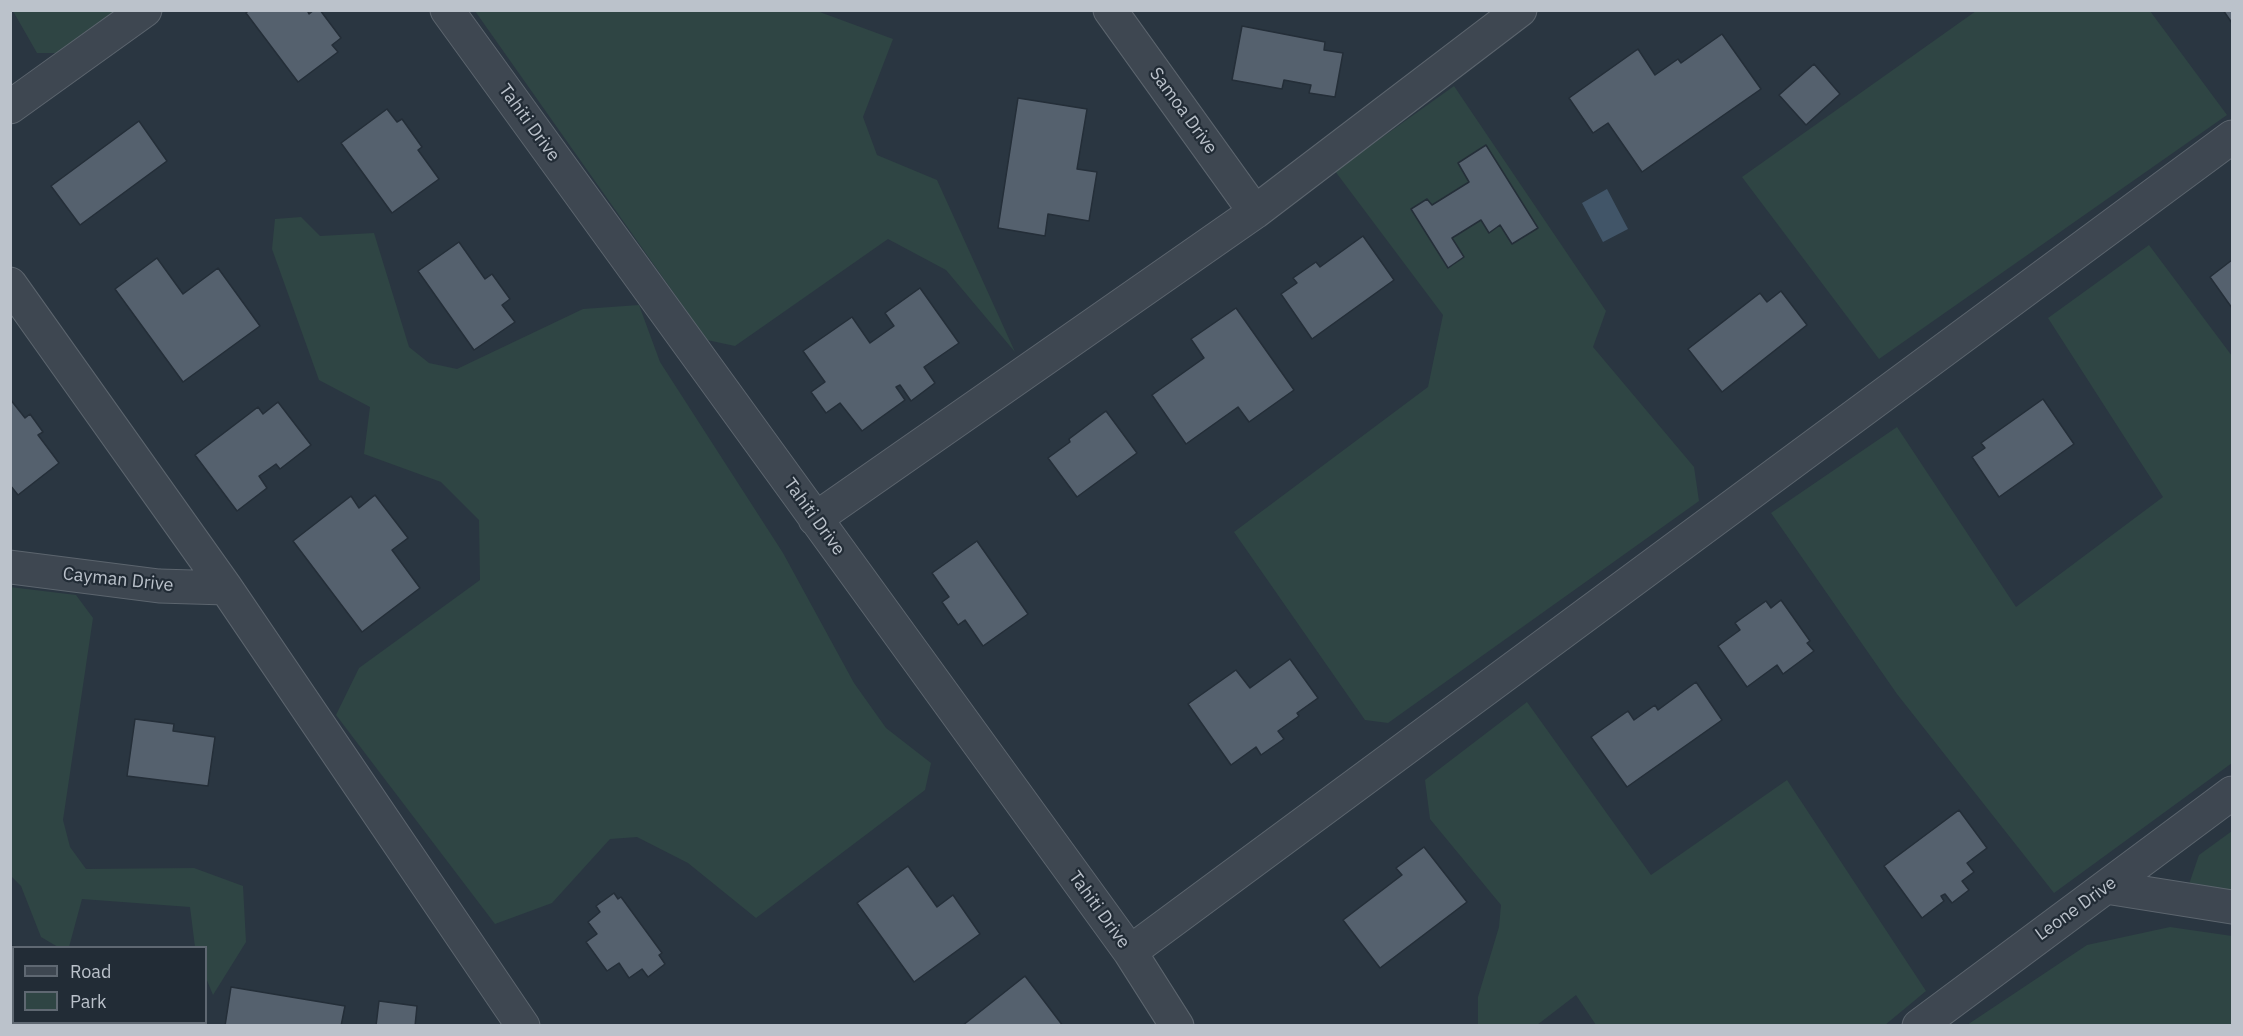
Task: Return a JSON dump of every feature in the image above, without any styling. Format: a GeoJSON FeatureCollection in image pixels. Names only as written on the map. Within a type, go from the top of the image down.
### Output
{"type":"FeatureCollection","features":[{"type":"Feature","properties":{"kind":"street"},"geometry":{"type":"LineString","coordinates":[[10,107],[145,10]]}},
{"type":"Feature","properties":{"kind":"street","name":"Tahiti Drive"},"geometry":{"type":"LineString","coordinates":[[447,10],[1130,952],[1177,1026]]}},
{"type":"Feature","properties":{"kind":"street","name":"Samoa Drive"},"geometry":{"type":"LineString","coordinates":[[1110,10],[1255,212]]}},
{"type":"Feature","properties":{"kind":"street"},"geometry":{"type":"LineString","coordinates":[[815,519],[1255,212],[1520,10]]}},
{"type":"Feature","properties":{"kind":"street"},"geometry":{"type":"LineString","coordinates":[[1130,952],[2232,137]]}},
{"type":"Feature","properties":{"kind":"street"},"geometry":{"type":"LineString","coordinates":[[10,284],[226,588],[523,1026]]}},
{"type":"Feature","properties":{"kind":"street","name":"Cayman Drive"},"geometry":{"type":"LineString","coordinates":[[10,567],[159,586],[226,588]]}},
{"type":"Feature","properties":{"kind":"street","name":"Leone Drive"},"geometry":{"type":"LineString","coordinates":[[1919,1026],[2232,793]]}},
{"type":"Feature","properties":{"kind":"street"},"geometry":{"type":"LineString","coordinates":[[2106,887],[2232,907]]}},
{"type":"Feature","properties":{"kind":"green space"},"geometry":{"type":"Polygon","coordinates":[[[13,11],[125,11],[68,53],[37,53],[13,11]]]}},
{"type":"Feature","properties":{"kind":"green space"},"geometry":{"type":"Polygon","coordinates":[[[475,11],[817,11],[893,39],[863,117],[877,155],[937,180],[1015,352],[946,270],[888,239],[735,346],[707,340],[475,11]]]}},
{"type":"Feature","properties":{"kind":"green space"},"geometry":{"type":"Polygon","coordinates":[[[1976,11],[2150,11],[2227,115],[1879,359],[1742,177],[1976,11]]]}},
{"type":"Feature","properties":{"kind":"green space"},"geometry":{"type":"Polygon","coordinates":[[[1454,86],[1606,311],[1593,347],[1694,467],[1699,501],[1388,723],[1365,720],[1234,532],[1428,387],[1443,315],[1335,171],[1454,86]],[[1486,146],[1458,163],[1469,182],[1432,205],[1427,199],[1411,209],[1448,268],[1464,257],[1452,238],[1481,220],[1489,232],[1500,225],[1512,244],[1538,228],[1486,146]]]}},
{"type":"Feature","properties":{"kind":"green space"},"geometry":{"type":"Polygon","coordinates":[[[301,217],[320,236],[374,233],[409,347],[429,363],[457,369],[583,309],[639,305],[660,362],[783,553],[854,683],[886,728],[931,763],[925,790],[756,918],[688,863],[637,837],[610,839],[552,903],[495,924],[336,715],[359,668],[480,580],[479,520],[441,482],[364,454],[370,407],[319,380],[272,249],[275,219],[301,217]]]}},
{"type":"Feature","properties":{"kind":"green space"},"geometry":{"type":"Polygon","coordinates":[[[2149,245],[2232,356],[2232,763],[2054,893],[1897,694],[1771,513],[1897,427],[2016,607],[2163,497],[2048,318],[2149,245]]]}},
{"type":"Feature","properties":{"kind":"green space"},"geometry":{"type":"Polygon","coordinates":[[[10,587],[76,595],[93,618],[63,820],[70,847],[86,869],[194,868],[243,886],[246,942],[213,995],[207,980],[207,946],[195,946],[190,907],[82,899],[69,946],[56,946],[41,937],[21,886],[11,876],[10,587]]]}},
{"type":"Feature","properties":{"kind":"green space"},"geometry":{"type":"Polygon","coordinates":[[[1527,702],[1651,875],[1787,780],[1926,991],[1885,1025],[1596,1025],[1576,995],[1537,1025],[1478,1025],[1478,997],[1499,927],[1501,905],[1430,819],[1425,780],[1527,702]]]}},
{"type":"Feature","properties":{"kind":"green space"},"geometry":{"type":"Polygon","coordinates":[[[2232,831],[2232,895],[2187,890],[2199,855],[2232,831]]]}},
{"type":"Feature","properties":{"kind":"green space"},"geometry":{"type":"Polygon","coordinates":[[[2170,927],[2232,936],[2232,1025],[1967,1025],[2087,945],[2170,927]]]}},
{"type":"Feature","properties":{"kind":"water"},"geometry":{"type":"Polygon","coordinates":[[[1607,189],[1628,229],[1603,242],[1582,203],[1607,189]]]}},
{"type":"Feature","properties":{"kind":"building"},"geometry":{"type":"Polygon","coordinates":[[[249,10],[307,10],[309,14],[314,10],[320,10],[341,38],[332,45],[338,52],[298,82],[246,13],[249,10]]]}},
{"type":"Feature","properties":{"kind":"building"},"geometry":{"type":"Polygon","coordinates":[[[2223,10],[2232,10],[2232,23],[2223,10]]]}},
{"type":"Feature","properties":{"kind":"building"},"geometry":{"type":"Polygon","coordinates":[[[1242,26],[1325,42],[1324,50],[1343,53],[1335,97],[1309,93],[1311,85],[1284,80],[1282,89],[1232,80],[1242,26]]]}},
{"type":"Feature","properties":{"kind":"building"},"geometry":{"type":"Polygon","coordinates":[[[1722,34],[1761,89],[1642,172],[1608,123],[1593,133],[1569,98],[1638,49],[1655,75],[1678,59],[1681,63],[1722,34]]]}},
{"type":"Feature","properties":{"kind":"building"},"geometry":{"type":"Polygon","coordinates":[[[1814,64],[1840,94],[1806,125],[1779,95],[1814,64]]]}},
{"type":"Feature","properties":{"kind":"building"},"geometry":{"type":"Polygon","coordinates":[[[1018,98],[1087,109],[1077,169],[1097,172],[1089,221],[1048,214],[1045,236],[998,228],[1018,98]]]}},
{"type":"Feature","properties":{"kind":"building"},"geometry":{"type":"Polygon","coordinates":[[[387,109],[397,122],[402,119],[422,147],[418,150],[439,179],[392,213],[341,143],[387,109]]]}},
{"type":"Feature","properties":{"kind":"building"},"geometry":{"type":"Polygon","coordinates":[[[139,121],[167,161],[80,225],[51,186],[139,121]]]}},
{"type":"Feature","properties":{"kind":"building"},"geometry":{"type":"Polygon","coordinates":[[[1486,145],[1538,228],[1512,244],[1500,225],[1489,233],[1481,220],[1452,238],[1464,257],[1448,268],[1411,209],[1427,199],[1432,205],[1469,182],[1458,163],[1486,145]]]}},
{"type":"Feature","properties":{"kind":"building"},"geometry":{"type":"Polygon","coordinates":[[[1363,236],[1394,280],[1312,339],[1281,294],[1297,283],[1293,278],[1316,262],[1320,267],[1363,236]]]}},
{"type":"Feature","properties":{"kind":"building"},"geometry":{"type":"Polygon","coordinates":[[[459,242],[485,279],[492,274],[510,299],[502,305],[515,322],[474,350],[418,271],[459,242]]]}},
{"type":"Feature","properties":{"kind":"building"},"geometry":{"type":"Polygon","coordinates":[[[157,258],[183,294],[218,268],[260,326],[183,382],[115,289],[157,258]]]}},
{"type":"Feature","properties":{"kind":"building"},"geometry":{"type":"Polygon","coordinates":[[[2232,260],[2232,308],[2210,277],[2232,260]]]}},
{"type":"Feature","properties":{"kind":"building"},"geometry":{"type":"Polygon","coordinates":[[[920,288],[959,343],[924,367],[935,383],[911,401],[900,385],[896,387],[905,400],[862,431],[840,403],[826,413],[811,392],[825,382],[803,351],[852,317],[870,343],[894,326],[885,313],[920,288]]]}},
{"type":"Feature","properties":{"kind":"building"},"geometry":{"type":"Polygon","coordinates":[[[1781,291],[1807,325],[1722,392],[1688,349],[1760,293],[1767,302],[1781,291]]]}},
{"type":"Feature","properties":{"kind":"building"},"geometry":{"type":"Polygon","coordinates":[[[1236,308],[1294,390],[1249,422],[1238,407],[1186,444],[1152,395],[1204,358],[1191,339],[1236,308]]]}},
{"type":"Feature","properties":{"kind":"building"},"geometry":{"type":"Polygon","coordinates":[[[10,399],[25,418],[30,414],[43,432],[38,435],[59,463],[18,495],[10,485],[10,399]]]}},
{"type":"Feature","properties":{"kind":"building"},"geometry":{"type":"Polygon","coordinates":[[[2043,399],[2074,444],[1999,497],[1972,457],[1985,448],[1981,443],[2043,399]]]}},
{"type":"Feature","properties":{"kind":"building"},"geometry":{"type":"Polygon","coordinates":[[[278,402],[311,445],[280,469],[276,464],[259,476],[267,488],[237,511],[195,455],[258,407],[263,414],[278,402]]]}},
{"type":"Feature","properties":{"kind":"building"},"geometry":{"type":"Polygon","coordinates":[[[1106,411],[1137,453],[1077,497],[1048,458],[1106,411]]]}},
{"type":"Feature","properties":{"kind":"building"},"geometry":{"type":"Polygon","coordinates":[[[375,495],[408,538],[392,550],[420,588],[362,632],[293,541],[351,496],[359,508],[375,495]]]}},
{"type":"Feature","properties":{"kind":"building"},"geometry":{"type":"Polygon","coordinates":[[[977,541],[1028,614],[983,646],[965,620],[958,625],[942,602],[949,597],[932,573],[977,541]]]}},
{"type":"Feature","properties":{"kind":"building"},"geometry":{"type":"Polygon","coordinates":[[[1781,600],[1810,641],[1807,643],[1814,651],[1783,674],[1777,665],[1747,687],[1718,646],[1740,630],[1735,623],[1766,601],[1771,608],[1781,600]]]}},
{"type":"Feature","properties":{"kind":"building"},"geometry":{"type":"Polygon","coordinates":[[[1290,659],[1318,698],[1278,731],[1284,739],[1261,755],[1256,747],[1231,765],[1188,704],[1236,670],[1250,688],[1290,659]]]}},
{"type":"Feature","properties":{"kind":"building"},"geometry":{"type":"Polygon","coordinates":[[[1696,682],[1722,720],[1627,787],[1591,737],[1628,711],[1634,720],[1655,705],[1658,710],[1696,682]]]}},
{"type":"Feature","properties":{"kind":"building"},"geometry":{"type":"Polygon","coordinates":[[[135,719],[174,724],[173,731],[215,737],[208,786],[127,776],[135,719]]]}},
{"type":"Feature","properties":{"kind":"building"},"geometry":{"type":"Polygon","coordinates":[[[1959,810],[1987,848],[1967,863],[1974,872],[1962,881],[1969,890],[1952,903],[1945,894],[1941,896],[1944,901],[1922,918],[1884,866],[1959,810]]]}},
{"type":"Feature","properties":{"kind":"building"},"geometry":{"type":"Polygon","coordinates":[[[1424,847],[1467,902],[1380,968],[1343,920],[1402,875],[1396,868],[1424,847]]]}},
{"type":"Feature","properties":{"kind":"building"},"geometry":{"type":"Polygon","coordinates":[[[908,866],[937,907],[953,895],[980,934],[914,982],[857,903],[908,866]]]}},
{"type":"Feature","properties":{"kind":"building"},"geometry":{"type":"Polygon","coordinates":[[[614,893],[618,899],[621,897],[662,953],[659,955],[665,964],[648,977],[642,969],[629,978],[619,963],[607,971],[586,942],[597,934],[588,922],[600,912],[596,906],[614,893]]]}},
{"type":"Feature","properties":{"kind":"building"},"geometry":{"type":"Polygon","coordinates":[[[10,946],[12,946],[12,1024],[31,1024],[31,1026],[10,1026],[10,946]]]}},
{"type":"Feature","properties":{"kind":"building"},"geometry":{"type":"Polygon","coordinates":[[[1025,976],[1063,1026],[962,1026],[1025,976]]]}},
{"type":"Feature","properties":{"kind":"building"},"geometry":{"type":"Polygon","coordinates":[[[231,987],[345,1006],[341,1026],[225,1026],[231,987]]]}},
{"type":"Feature","properties":{"kind":"building"},"geometry":{"type":"Polygon","coordinates":[[[379,1001],[417,1006],[415,1026],[376,1026],[379,1001]]]}},
{"type":"Feature","properties":{"kind":"building"},"geometry":{"type":"Polygon","coordinates":[[[89,1024],[178,1024],[178,1026],[89,1026],[89,1024]]]}}]}
